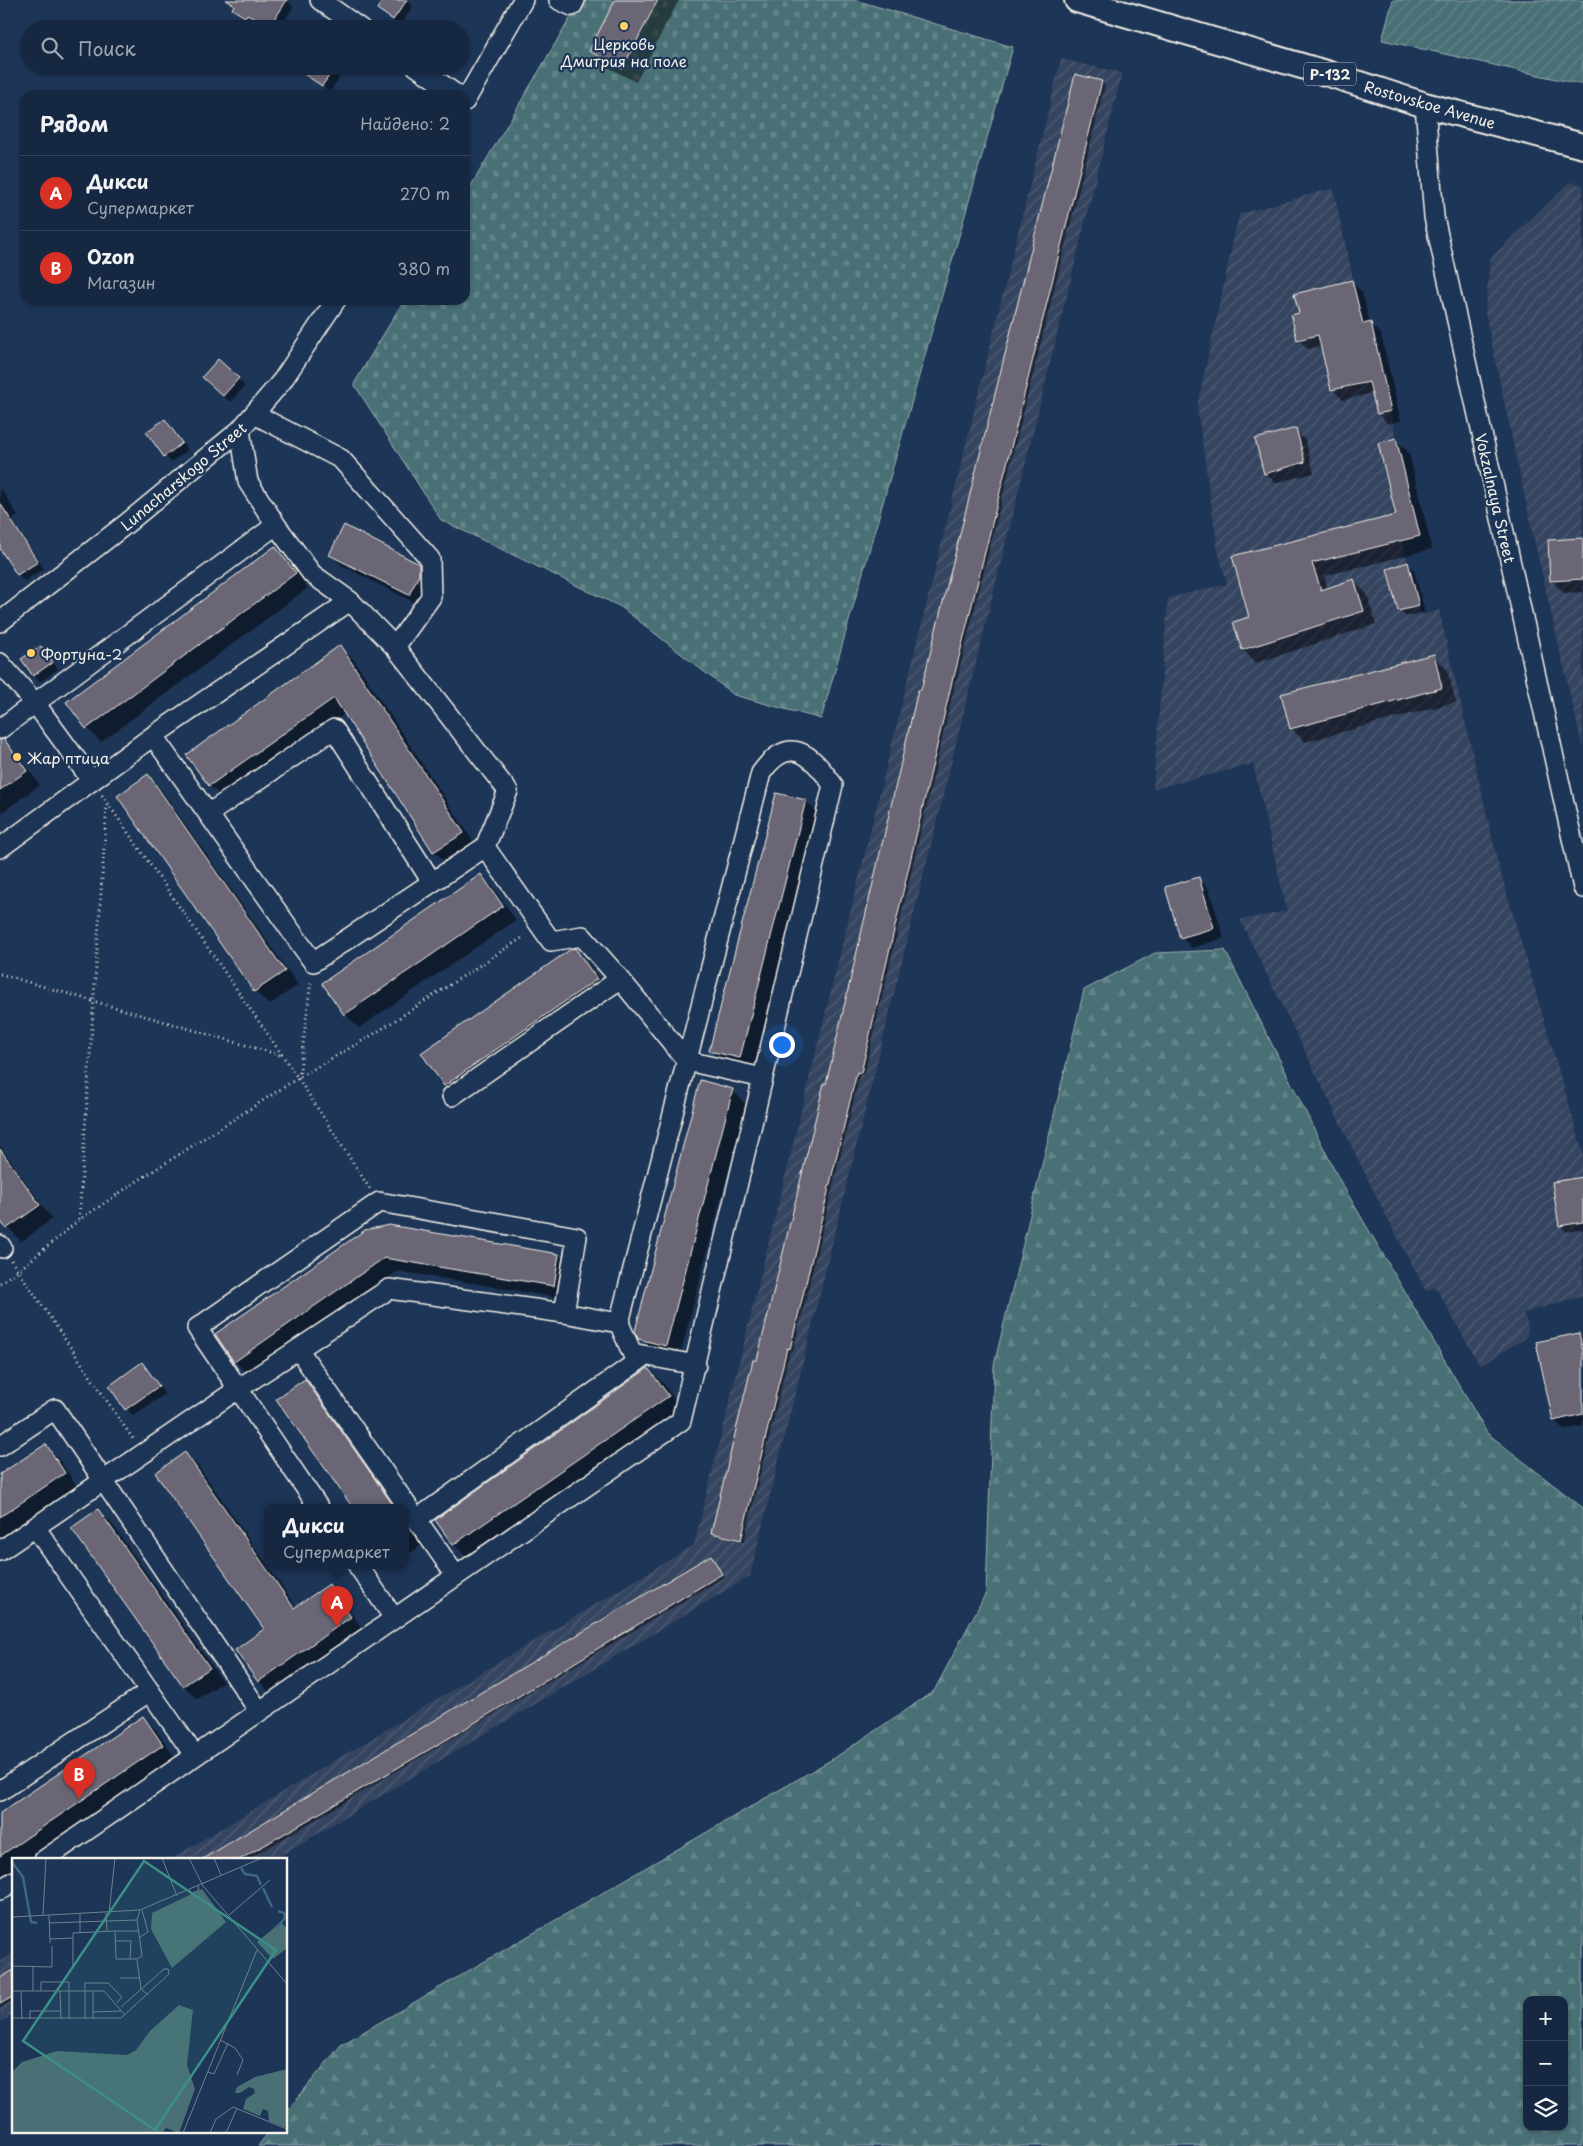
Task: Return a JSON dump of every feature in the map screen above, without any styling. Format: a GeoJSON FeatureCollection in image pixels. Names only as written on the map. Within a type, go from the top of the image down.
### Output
{"type":"FeatureCollection","features":[{"type":"Feature","properties":{"kind":"main road","name":"Rostovskoe Avenue"},"geometry":{"type":"LineString","coordinates":[[1077,0],[1330,74],[1425,105],[1583,146]]}},
{"type":"Feature","properties":{"kind":"street"},"geometry":{"type":"LineString","coordinates":[[320,0],[348,20]]}},
{"type":"Feature","properties":{"kind":"street"},"geometry":{"type":"LineString","coordinates":[[470,92],[523,0]]}},
{"type":"Feature","properties":{"kind":"street"},"geometry":{"type":"LineString","coordinates":[[558,0],[572,6],[575,0]]}},
{"type":"Feature","properties":{"kind":"street"},"geometry":{"type":"LineString","coordinates":[[429,75],[450,90]]}},
{"type":"Feature","properties":{"kind":"street","name":"Vokzalnaya Street"},"geometry":{"type":"LineString","coordinates":[[1425,105],[1434,217],[1583,888]]}},
{"type":"Feature","properties":{"kind":"street","name":"Lunacharskogo Street"},"geometry":{"type":"LineString","coordinates":[[0,622],[126,524],[240,430],[282,382],[333,305]]}},
{"type":"Feature","properties":{"kind":"street"},"geometry":{"type":"LineString","coordinates":[[254,414],[342,459],[430,559],[431,598],[395,647]]}},
{"type":"Feature","properties":{"kind":"street"},"geometry":{"type":"LineString","coordinates":[[153,736],[313,962],[485,847],[508,791],[395,647],[350,601],[312,574],[276,525],[248,482],[240,430]]}},
{"type":"Feature","properties":{"kind":"street"},"geometry":{"type":"LineString","coordinates":[[0,729],[276,525]]}},
{"type":"Feature","properties":{"kind":"street"},"geometry":{"type":"LineString","coordinates":[[0,848],[153,736],[350,601]]}},
{"type":"Feature","properties":{"kind":"street"},"geometry":{"type":"LineString","coordinates":[[0,663],[35,703],[92,780]]}},
{"type":"Feature","properties":{"kind":"street"},"geometry":{"type":"LineString","coordinates":[[208,814],[334,729],[432,882]]}},
{"type":"Feature","properties":{"kind":"street"},"geometry":{"type":"LineString","coordinates":[[47,1858],[681,1421],[696,1365],[833,785],[818,763],[800,752],[786,752],[772,758],[761,773],[619,1323],[632,1353],[696,1365]]}},
{"type":"Feature","properties":{"kind":"street"},"geometry":{"type":"LineString","coordinates":[[485,847],[551,940],[582,936],[620,979],[687,1062],[763,1078]]}},
{"type":"Feature","properties":{"kind":"street"},"geometry":{"type":"LineString","coordinates":[[452,1096],[620,979]]}},
{"type":"Feature","properties":{"kind":"street"},"geometry":{"type":"LineString","coordinates":[[316,1504],[198,1328],[379,1202],[577,1238],[564,1312]]}},
{"type":"Feature","properties":{"kind":"street"},"geometry":{"type":"LineString","coordinates":[[0,1551],[104,1482],[298,1348],[389,1289],[564,1312],[619,1323]]}},
{"type":"Feature","properties":{"kind":"street"},"geometry":{"type":"LineString","coordinates":[[298,1348],[407,1504]]}},
{"type":"Feature","properties":{"kind":"street"},"geometry":{"type":"LineString","coordinates":[[417,1519],[644,1356]]}},
{"type":"Feature","properties":{"kind":"street"},"geometry":{"type":"LineString","coordinates":[[0,1446],[55,1409],[259,1711]]}},
{"type":"Feature","properties":{"kind":"street"},"geometry":{"type":"LineString","coordinates":[[409,1508],[456,1576]]}},
{"type":"Feature","properties":{"kind":"street"},"geometry":{"type":"LineString","coordinates":[[35,1527],[195,1756]]}},
{"type":"Feature","properties":{"kind":"street"},"geometry":{"type":"LineString","coordinates":[[360,1569],[394,1618]]}},
{"type":"Feature","properties":{"kind":"street"},"geometry":{"type":"LineString","coordinates":[[0,1791],[150,1691]]}},
{"type":"Feature","properties":{"kind":"street"},"geometry":{"type":"LineString","coordinates":[[0,1890],[12,1882]]}},
{"type":"Feature","properties":{"kind":"path"},"geometry":{"type":"LineString","coordinates":[[92,780],[298,1078],[379,1202]]}},
{"type":"Feature","properties":{"kind":"path"},"geometry":{"type":"LineString","coordinates":[[79,1220],[108,803]]}},
{"type":"Feature","properties":{"kind":"path"},"geometry":{"type":"LineString","coordinates":[[0,1283],[79,1220],[298,1078],[374,1034],[540,926]]}},
{"type":"Feature","properties":{"kind":"path"},"geometry":{"type":"LineString","coordinates":[[298,1078],[313,962]]}},
{"type":"Feature","properties":{"kind":"path"},"geometry":{"type":"LineString","coordinates":[[0,974],[283,1056]]}},
{"type":"Feature","properties":{"kind":"path"},"geometry":{"type":"LineString","coordinates":[[1,1246],[143,1454]]}},
{"type":"Feature","properties":{"kind":"shaded area"},"geometry":{"type":"Polygon","coordinates":[[[1061,59],[1122,73],[750,1576],[276,1858],[172,1858],[694,1545],[1061,59]]]}},
{"type":"Feature","properties":{"kind":"shaded area"},"geometry":{"type":"Polygon","coordinates":[[[1570,182],[1583,185],[1583,749],[1532,531],[1485,313],[1490,259],[1570,182]]]}},
{"type":"Feature","properties":{"kind":"shaded area"},"geometry":{"type":"Polygon","coordinates":[[[1333,188],[1363,324],[1371,322],[1396,438],[1420,536],[1402,541],[1422,615],[1439,610],[1499,867],[1583,1152],[1583,1222],[1581,1223],[1583,1233],[1583,1296],[1523,1313],[1528,1326],[1528,1332],[1524,1339],[1480,1366],[1436,1288],[1426,1291],[1387,1218],[1240,920],[1287,911],[1253,764],[1153,789],[1168,598],[1227,584],[1218,551],[1197,407],[1239,214],[1333,188]]]}},
{"type":"Feature","properties":{"kind":"shaded area"},"geometry":{"type":"Polygon","coordinates":[[[12,1953],[12,2015],[0,2022],[0,1961],[12,1953]]]}},
{"type":"Feature","properties":{"kind":"green space"},"geometry":{"type":"Polygon","coordinates":[[[581,0],[855,0],[1013,47],[821,719],[734,695],[621,607],[441,520],[354,384],[401,305],[470,305],[470,188],[581,0]]]}},
{"type":"Feature","properties":{"kind":"green space"},"geometry":{"type":"Polygon","coordinates":[[[1393,0],[1583,0],[1583,85],[1382,40],[1393,0]]]}},
{"type":"Feature","properties":{"kind":"green space"},"geometry":{"type":"Polygon","coordinates":[[[1225,950],[1339,1179],[1487,1433],[1583,1508],[1583,2146],[258,2146],[267,2134],[288,2134],[288,2110],[341,2045],[836,1757],[934,1691],[986,1593],[994,1365],[1084,990],[1155,953],[1225,950]]]}},
{"type":"Feature","properties":{"kind":"building"},"geometry":{"type":"Polygon","coordinates":[[[226,0],[287,0],[274,20],[256,20],[247,14],[245,17],[232,9],[234,5],[226,0]]]}},
{"type":"Feature","properties":{"kind":"building"},"geometry":{"type":"Polygon","coordinates":[[[383,0],[407,0],[393,20],[377,9],[383,0]]]}},
{"type":"Feature","properties":{"kind":"building","name":"Церковь Дмитрия на поле"},"geometry":{"type":"Polygon","coordinates":[[[615,0],[658,0],[622,69],[589,51],[615,0]]]}},
{"type":"Feature","properties":{"kind":"building"},"geometry":{"type":"Polygon","coordinates":[[[1075,74],[1102,81],[953,677],[861,1073],[857,1072],[790,1349],[787,1348],[741,1540],[711,1533],[753,1360],[757,1360],[824,1083],[826,1084],[918,690],[921,690],[1075,74]]]}},
{"type":"Feature","properties":{"kind":"building"},"geometry":{"type":"Polygon","coordinates":[[[306,75],[330,75],[322,86],[306,75]]]}},
{"type":"Feature","properties":{"kind":"building"},"geometry":{"type":"Polygon","coordinates":[[[1352,280],[1363,324],[1371,322],[1391,411],[1377,414],[1369,382],[1331,390],[1318,335],[1297,340],[1291,315],[1299,313],[1294,294],[1352,280]]]}},
{"type":"Feature","properties":{"kind":"building"},"geometry":{"type":"Polygon","coordinates":[[[218,359],[239,378],[223,396],[202,377],[218,359]]]}},
{"type":"Feature","properties":{"kind":"building"},"geometry":{"type":"Polygon","coordinates":[[[165,419],[182,443],[164,457],[146,432],[165,419]]]}},
{"type":"Feature","properties":{"kind":"building"},"geometry":{"type":"Polygon","coordinates":[[[1296,428],[1305,462],[1264,474],[1255,439],[1296,428]]]}},
{"type":"Feature","properties":{"kind":"building"},"geometry":{"type":"Polygon","coordinates":[[[1396,438],[1420,536],[1312,563],[1321,590],[1354,579],[1364,611],[1242,650],[1233,622],[1249,617],[1232,556],[1396,515],[1378,443],[1396,438]]]}},
{"type":"Feature","properties":{"kind":"building"},"geometry":{"type":"Polygon","coordinates":[[[0,503],[38,562],[17,575],[0,549],[0,503]]]}},
{"type":"Feature","properties":{"kind":"building"},"geometry":{"type":"Polygon","coordinates":[[[344,525],[419,564],[419,575],[409,595],[329,555],[344,525]]]}},
{"type":"Feature","properties":{"kind":"building"},"geometry":{"type":"Polygon","coordinates":[[[1583,538],[1583,579],[1550,581],[1548,540],[1583,538]]]}},
{"type":"Feature","properties":{"kind":"building"},"geometry":{"type":"Polygon","coordinates":[[[275,546],[296,573],[86,729],[66,702],[275,546]]]}},
{"type":"Feature","properties":{"kind":"building"},"geometry":{"type":"Polygon","coordinates":[[[1408,562],[1419,606],[1398,611],[1387,569],[1408,562]]]}},
{"type":"Feature","properties":{"kind":"building"},"geometry":{"type":"Polygon","coordinates":[[[340,645],[464,833],[433,852],[334,698],[209,786],[186,755],[340,645]]]}},
{"type":"Feature","properties":{"kind":"building"},"geometry":{"type":"Polygon","coordinates":[[[41,646],[53,662],[33,676],[21,659],[41,646]]]}},
{"type":"Feature","properties":{"kind":"building"},"geometry":{"type":"Polygon","coordinates":[[[1434,654],[1442,688],[1290,729],[1281,694],[1434,654]]]}},
{"type":"Feature","properties":{"kind":"building"},"geometry":{"type":"Polygon","coordinates":[[[4,739],[27,771],[0,790],[0,740],[4,739]]]}},
{"type":"Feature","properties":{"kind":"building"},"geometry":{"type":"Polygon","coordinates":[[[148,774],[285,971],[254,992],[117,796],[148,774]]]}},
{"type":"Feature","properties":{"kind":"building"},"geometry":{"type":"Polygon","coordinates":[[[776,793],[806,800],[740,1058],[709,1051],[776,793]]]}},
{"type":"Feature","properties":{"kind":"building"},"geometry":{"type":"Polygon","coordinates":[[[481,874],[503,906],[344,1015],[322,983],[481,874]]]}},
{"type":"Feature","properties":{"kind":"building"},"geometry":{"type":"Polygon","coordinates":[[[1199,877],[1214,928],[1180,938],[1165,887],[1199,877]]]}},
{"type":"Feature","properties":{"kind":"building"},"geometry":{"type":"Polygon","coordinates":[[[575,948],[597,979],[444,1086],[421,1053],[575,948]]]}},
{"type":"Feature","properties":{"kind":"building"},"geometry":{"type":"Polygon","coordinates":[[[700,1080],[733,1089],[666,1346],[638,1339],[635,1331],[700,1080]]]}},
{"type":"Feature","properties":{"kind":"building"},"geometry":{"type":"Polygon","coordinates":[[[0,1149],[40,1205],[6,1229],[0,1220],[0,1149]]]}},
{"type":"Feature","properties":{"kind":"building"},"geometry":{"type":"Polygon","coordinates":[[[1583,1177],[1583,1222],[1559,1226],[1552,1182],[1583,1177]]]}},
{"type":"Feature","properties":{"kind":"building"},"geometry":{"type":"Polygon","coordinates":[[[389,1225],[559,1254],[554,1286],[384,1258],[234,1362],[215,1334],[365,1230],[389,1225]]]}},
{"type":"Feature","properties":{"kind":"building"},"geometry":{"type":"Polygon","coordinates":[[[1579,1333],[1583,1351],[1583,1414],[1553,1421],[1536,1342],[1579,1333]]]}},
{"type":"Feature","properties":{"kind":"building"},"geometry":{"type":"Polygon","coordinates":[[[142,1362],[159,1386],[125,1410],[109,1386],[142,1362]]]}},
{"type":"Feature","properties":{"kind":"building"},"geometry":{"type":"Polygon","coordinates":[[[648,1368],[669,1396],[453,1545],[435,1520],[648,1368]]]}},
{"type":"Feature","properties":{"kind":"building"},"geometry":{"type":"Polygon","coordinates":[[[305,1379],[392,1504],[350,1504],[276,1399],[305,1379]]]}},
{"type":"Feature","properties":{"kind":"building"},"geometry":{"type":"Polygon","coordinates":[[[46,1444],[65,1473],[0,1517],[0,1474],[46,1444]]]}},
{"type":"Feature","properties":{"kind":"building"},"geometry":{"type":"Polygon","coordinates":[[[185,1452],[264,1565],[264,1569],[267,1569],[294,1608],[329,1584],[351,1617],[258,1682],[235,1650],[264,1629],[155,1473],[185,1452]]]}},
{"type":"Feature","properties":{"kind":"building"},"geometry":{"type":"Polygon","coordinates":[[[98,1509],[210,1668],[183,1686],[71,1528],[98,1509]]]}},
{"type":"Feature","properties":{"kind":"building"},"geometry":{"type":"Polygon","coordinates":[[[711,1555],[722,1574],[456,1734],[242,1858],[204,1858],[711,1555]]]}},
{"type":"Feature","properties":{"kind":"building"},"geometry":{"type":"Polygon","coordinates":[[[143,1716],[163,1745],[0,1856],[0,1813],[143,1716]]]}},
{"type":"Feature","properties":{"kind":"building"},"geometry":{"type":"Polygon","coordinates":[[[12,1971],[12,1997],[0,2004],[0,1978],[12,1971]]]}},
{"type":"Feature","properties":{"kind":"place","name":"Церковь Дмитрия на поле"},"geometry":{"type":"Point","coordinates":[624,26]}},
{"type":"Feature","properties":{"kind":"place","name":"Фортуна-2"},"geometry":{"type":"Point","coordinates":[31,653]}},
{"type":"Feature","properties":{"kind":"place","name":"Жар птица"},"geometry":{"type":"Point","coordinates":[17,757]}},
{"type":"Feature","properties":{"kind":"place","name":"Дикси"},"geometry":{"type":"Point","coordinates":[337,1627]}},
{"type":"Feature","properties":{"kind":"place","name":"Ozon"},"geometry":{"type":"Point","coordinates":[79,1799]}}]}
